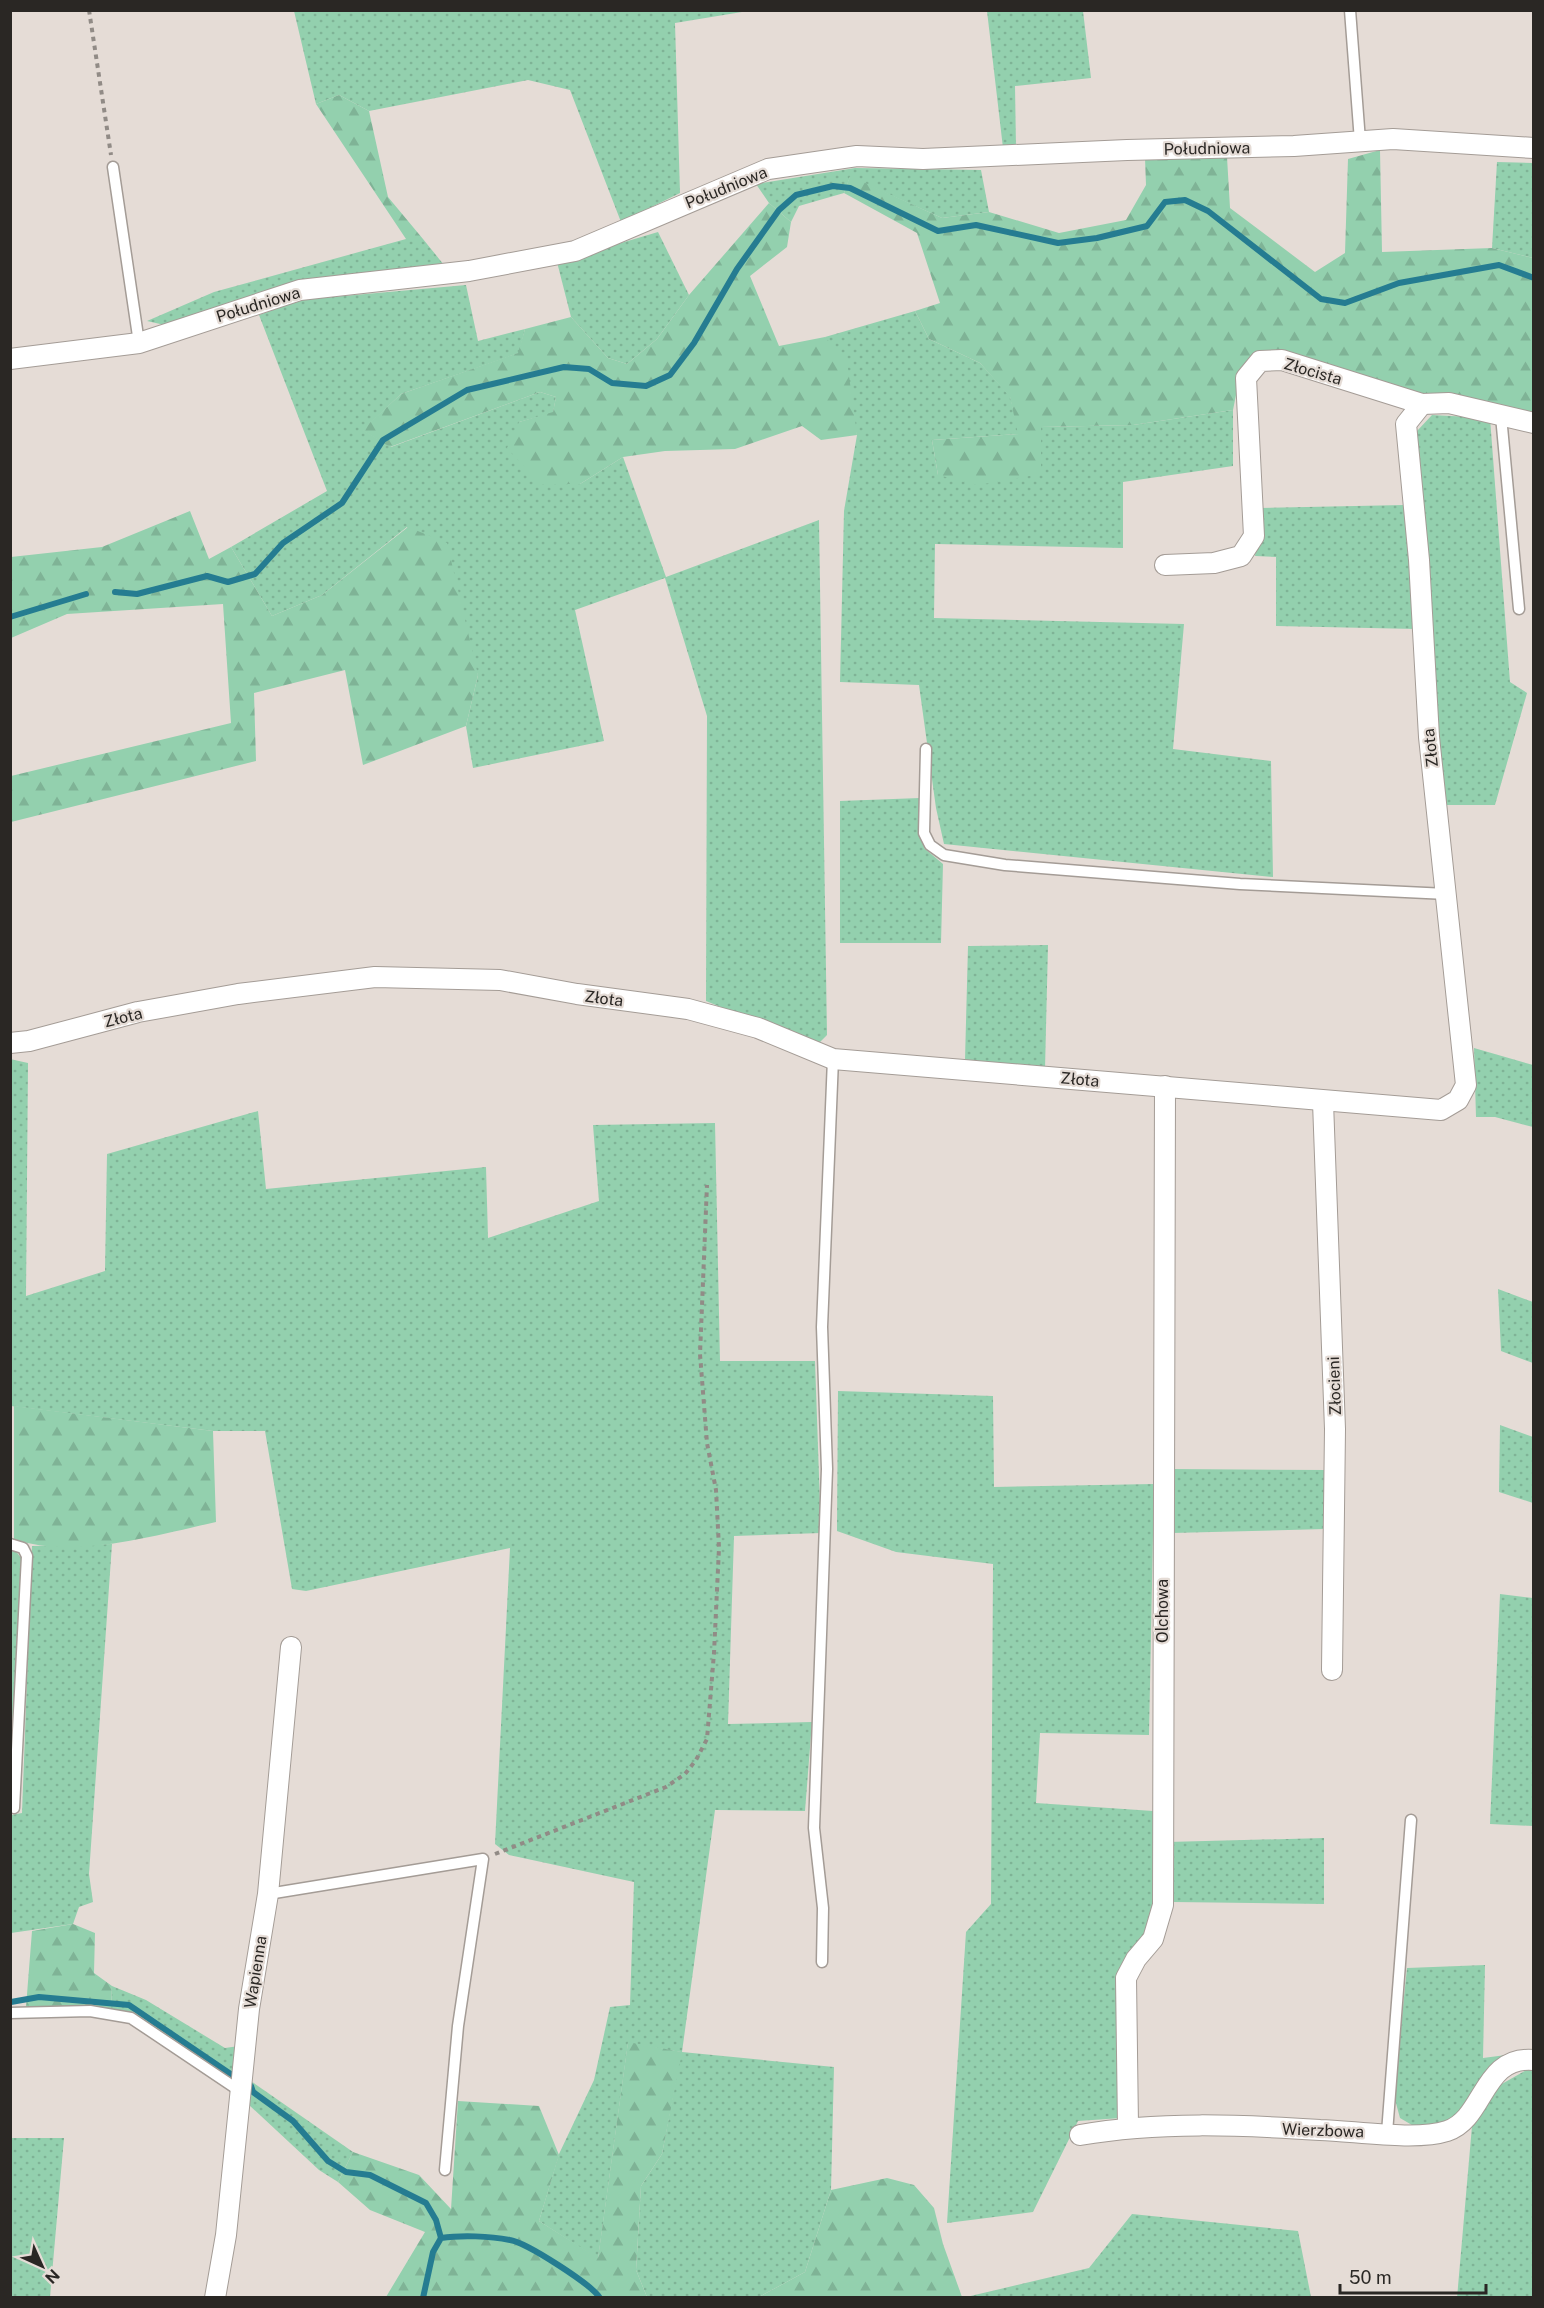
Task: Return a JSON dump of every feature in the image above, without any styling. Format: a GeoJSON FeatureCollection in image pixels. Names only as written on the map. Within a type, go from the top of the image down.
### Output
{"type":"FeatureCollection","features":[{"type":"Feature","properties":{"kind":"street","name":"Południowa"},"geometry":{"type":"LineString","coordinates":[[10,359],[139,343],[300,290],[469,271],[574,251],[768,169],[857,156],[923,159],[1393,139],[1533,148]]}},
{"type":"Feature","properties":{"kind":"street","name":"Złocista"},"geometry":{"type":"LineString","coordinates":[[1165,565],[1214,563],[1241,556],[1254,536],[1246,378],[1260,361],[1282,360],[1422,404],[1449,403],[1533,423]]}},
{"type":"Feature","properties":{"kind":"street","name":"Złota"},"geometry":{"type":"LineString","coordinates":[[10,1043],[29,1041],[160,1008],[238,994],[375,977],[500,980],[577,994],[688,1009],[758,1028],[833,1059],[1165,1086],[1323,1102],[1441,1110],[1458,1100],[1466,1085],[1429,737],[1419,560],[1406,424],[1422,404]]}},
{"type":"Feature","properties":{"kind":"street","name":"Olchowa"},"geometry":{"type":"LineString","coordinates":[[1128,2127],[1126,1978],[1136,1959],[1154,1939],[1163,1905],[1165,1086]]}},
{"type":"Feature","properties":{"kind":"street","name":"Złocieni"},"geometry":{"type":"LineString","coordinates":[[1323,1102],[1335,1429],[1332,1670]]}},
{"type":"Feature","properties":{"kind":"street","name":"Wapienna"},"geometry":{"type":"LineString","coordinates":[[215,2298],[226,2235],[249,2009],[268,1894],[291,1647]]}},
{"type":"Feature","properties":{"kind":"street","name":"Wierzbowa"},"geometry":{"type":"LineString","coordinates":[[1080,2135],[1128,2127],[1300,2129],[1425,2135],[1450,2131],[1469,2114],[1497,2071],[1524,2059],[1533,2060]]}},
{"type":"Feature","properties":{"kind":"lane"},"geometry":{"type":"LineString","coordinates":[[1350,10],[1360,141]]}},
{"type":"Feature","properties":{"kind":"lane"},"geometry":{"type":"LineString","coordinates":[[113,167],[139,343]]}},
{"type":"Feature","properties":{"kind":"lane"},"geometry":{"type":"LineString","coordinates":[[1501,416],[1519,609]]}},
{"type":"Feature","properties":{"kind":"lane"},"geometry":{"type":"LineString","coordinates":[[926,749],[924,833],[930,845],[944,855],[1005,865],[1228,883],[1447,894]]}},
{"type":"Feature","properties":{"kind":"lane"},"geometry":{"type":"LineString","coordinates":[[822,1962],[823,1908],[814,1828],[827,1469],[822,1327],[833,1059]]}},
{"type":"Feature","properties":{"kind":"lane"},"geometry":{"type":"LineString","coordinates":[[10,1544],[23,1548],[27,1556],[14,1808]]}},
{"type":"Feature","properties":{"kind":"lane"},"geometry":{"type":"LineString","coordinates":[[1387,2133],[1411,1820]]}},
{"type":"Feature","properties":{"kind":"lane"},"geometry":{"type":"LineString","coordinates":[[268,1894],[483,1859],[458,2026],[444,2170]]}},
{"type":"Feature","properties":{"kind":"lane"},"geometry":{"type":"LineString","coordinates":[[10,2013],[90,2011],[131,2018],[240,2091]]}},
{"type":"Feature","properties":{"kind":"path"},"geometry":{"type":"LineString","coordinates":[[90,10],[113,167]]}},
{"type":"Feature","properties":{"kind":"path"},"geometry":{"type":"LineString","coordinates":[[483,1859],[666,1787],[685,1774],[696,1760],[706,1739],[719,1548],[716,1490],[707,1443],[700,1354],[707,1185]]}},
{"type":"Feature","properties":{"kind":"green space"},"geometry":{"type":"Polygon","coordinates":[[[294,11],[748,11],[675,23],[680,193],[621,222],[570,90],[528,80],[369,111],[339,95],[316,104],[294,11]]]}},
{"type":"Feature","properties":{"kind":"green space"},"geometry":{"type":"Polygon","coordinates":[[[987,11],[1083,11],[1091,78],[1015,86],[1016,148],[1003,148],[987,11]]]}},
{"type":"Feature","properties":{"kind":"green space"},"geometry":{"type":"Polygon","coordinates":[[[339,95],[369,111],[388,197],[423,239],[406,239],[316,104],[339,95]]]}},
{"type":"Feature","properties":{"kind":"green space"},"geometry":{"type":"Polygon","coordinates":[[[1380,150],[1382,252],[1492,248],[1533,258],[1533,415],[1419,396],[1276,351],[1240,375],[1233,410],[1133,425],[1041,427],[1041,474],[978,485],[938,475],[932,440],[1018,434],[1010,397],[980,363],[929,339],[915,311],[940,303],[917,233],[844,193],[850,176],[942,218],[989,212],[1059,233],[1126,220],[1146,185],[1145,158],[1227,157],[1230,208],[1315,272],[1345,253],[1348,159],[1380,150]]]}},
{"type":"Feature","properties":{"kind":"green space"},"geometry":{"type":"Polygon","coordinates":[[[1497,162],[1533,163],[1533,258],[1492,248],[1497,162]]]}},
{"type":"Feature","properties":{"kind":"green space"},"geometry":{"type":"Polygon","coordinates":[[[855,168],[981,170],[989,212],[942,218],[850,177],[844,193],[799,206],[791,222],[769,203],[756,184],[855,168]]]}},
{"type":"Feature","properties":{"kind":"green space"},"geometry":{"type":"Polygon","coordinates":[[[769,203],[791,222],[787,247],[750,276],[779,346],[825,337],[847,361],[857,435],[821,440],[802,426],[735,449],[665,451],[623,457],[580,484],[540,484],[507,448],[519,422],[553,412],[556,397],[540,392],[390,447],[362,430],[401,394],[518,353],[525,329],[571,317],[608,358],[627,364],[657,339],[689,295],[769,203]]]}},
{"type":"Feature","properties":{"kind":"green space"},"geometry":{"type":"Polygon","coordinates":[[[658,232],[689,295],[657,339],[627,364],[608,358],[571,317],[557,262],[658,232]]]}},
{"type":"Feature","properties":{"kind":"green space"},"geometry":{"type":"Polygon","coordinates":[[[406,239],[423,239],[444,265],[169,326],[147,321],[214,292],[406,239]]]}},
{"type":"Feature","properties":{"kind":"green space"},"geometry":{"type":"Polygon","coordinates":[[[466,285],[478,341],[525,329],[519,353],[401,394],[363,430],[391,447],[540,392],[556,397],[553,413],[519,422],[580,484],[623,457],[666,577],[819,520],[827,1035],[816,1046],[706,1001],[707,716],[665,578],[575,610],[604,741],[473,768],[466,726],[478,675],[407,527],[322,595],[272,616],[231,547],[327,491],[259,315],[299,300],[466,285]]]}},
{"type":"Feature","properties":{"kind":"green space"},"geometry":{"type":"Polygon","coordinates":[[[915,311],[929,339],[980,363],[1010,396],[1019,434],[932,440],[938,475],[1041,427],[1133,425],[1233,410],[1233,466],[1123,482],[1123,548],[935,544],[934,618],[1184,624],[1173,749],[1271,761],[1273,877],[944,844],[936,808],[919,685],[840,682],[844,511],[857,435],[825,337],[915,311]]]}},
{"type":"Feature","properties":{"kind":"green space"},"geometry":{"type":"Polygon","coordinates":[[[1432,415],[1490,418],[1510,682],[1527,693],[1495,805],[1444,805],[1417,431],[1432,415]]]}},
{"type":"Feature","properties":{"kind":"green space"},"geometry":{"type":"Polygon","coordinates":[[[1404,505],[1416,629],[1276,626],[1276,557],[1255,556],[1260,508],[1404,505]]]}},
{"type":"Feature","properties":{"kind":"green space"},"geometry":{"type":"Polygon","coordinates":[[[190,511],[209,559],[231,547],[272,616],[322,595],[408,527],[447,543],[478,675],[466,726],[363,765],[345,670],[254,693],[256,761],[11,822],[11,776],[231,723],[223,604],[67,614],[11,638],[11,557],[102,547],[190,511]]]}},
{"type":"Feature","properties":{"kind":"green space"},"geometry":{"type":"Polygon","coordinates":[[[920,798],[924,848],[943,864],[941,943],[840,943],[840,801],[920,798]]]}},
{"type":"Feature","properties":{"kind":"green space"},"geometry":{"type":"Polygon","coordinates":[[[1048,945],[1045,1069],[965,1060],[968,946],[1048,945]]]}},
{"type":"Feature","properties":{"kind":"green space"},"geometry":{"type":"Polygon","coordinates":[[[1474,1048],[1533,1065],[1533,1127],[1495,1117],[1476,1117],[1474,1048]]]}},
{"type":"Feature","properties":{"kind":"green space"},"geometry":{"type":"Polygon","coordinates":[[[10,1059],[28,1063],[26,1296],[105,1271],[107,1154],[258,1111],[266,1189],[486,1167],[488,1238],[599,1201],[593,1125],[715,1123],[720,1361],[815,1361],[821,1533],[734,1536],[728,1724],[812,1722],[805,1811],[715,1810],[682,2052],[834,2067],[831,2190],[805,2272],[759,2297],[647,2297],[636,2270],[641,2186],[662,2154],[681,2052],[628,2043],[598,2259],[539,2221],[559,2154],[594,2080],[610,2007],[630,2005],[634,1882],[509,1855],[495,1844],[510,1548],[306,1591],[292,1589],[265,1431],[213,1431],[11,1406],[10,1059]]]}},
{"type":"Feature","properties":{"kind":"green space"},"geometry":{"type":"Polygon","coordinates":[[[1498,1289],[1533,1302],[1533,1363],[1501,1351],[1498,1289]]]}},
{"type":"Feature","properties":{"kind":"green space"},"geometry":{"type":"Polygon","coordinates":[[[838,1391],[993,1396],[994,1487],[1154,1484],[1149,1735],[1040,1733],[1036,1803],[1153,1811],[1155,1902],[1148,1933],[1121,1965],[1121,2118],[1078,2121],[1033,2212],[947,2223],[966,1932],[991,1904],[993,1564],[896,1552],[837,1531],[838,1391]]]}},
{"type":"Feature","properties":{"kind":"green space"},"geometry":{"type":"Polygon","coordinates":[[[14,1406],[213,1431],[216,1522],[141,1539],[88,1546],[37,1545],[14,1539],[14,1406]]]}},
{"type":"Feature","properties":{"kind":"green space"},"geometry":{"type":"Polygon","coordinates":[[[1500,1425],[1533,1437],[1533,1503],[1499,1492],[1500,1425]]]}},
{"type":"Feature","properties":{"kind":"green space"},"geometry":{"type":"Polygon","coordinates":[[[1172,1469],[1328,1470],[1325,1529],[1172,1533],[1172,1469]]]}},
{"type":"Feature","properties":{"kind":"green space"},"geometry":{"type":"Polygon","coordinates":[[[112,1544],[89,1874],[93,1902],[79,1907],[73,1924],[11,1933],[11,1815],[22,1813],[32,1546],[112,1544]]]}},
{"type":"Feature","properties":{"kind":"green space"},"geometry":{"type":"Polygon","coordinates":[[[10,1550],[15,1550],[21,1558],[11,1752],[10,1550]]]}},
{"type":"Feature","properties":{"kind":"green space"},"geometry":{"type":"Polygon","coordinates":[[[1500,1594],[1533,1598],[1533,1826],[1490,1824],[1500,1594]]]}},
{"type":"Feature","properties":{"kind":"green space"},"geometry":{"type":"Polygon","coordinates":[[[1324,1838],[1324,1904],[1173,1902],[1167,1842],[1324,1838]]]}},
{"type":"Feature","properties":{"kind":"green space"},"geometry":{"type":"Polygon","coordinates":[[[73,1924],[95,1933],[94,1973],[112,1986],[111,2011],[26,2007],[32,1931],[73,1924]]]}},
{"type":"Feature","properties":{"kind":"green space"},"geometry":{"type":"Polygon","coordinates":[[[1485,1965],[1483,2058],[1506,2055],[1464,2110],[1447,2125],[1417,2128],[1400,2118],[1394,2096],[1407,1968],[1485,1965]]]}},
{"type":"Feature","properties":{"kind":"green space"},"geometry":{"type":"Polygon","coordinates":[[[112,1986],[146,2000],[225,2048],[239,2046],[234,2082],[111,2011],[112,1986]]]}},
{"type":"Feature","properties":{"kind":"green space"},"geometry":{"type":"Polygon","coordinates":[[[628,2042],[682,2052],[662,2154],[641,2186],[636,2270],[647,2297],[386,2297],[425,2232],[370,2210],[338,2182],[353,2152],[419,2175],[451,2209],[458,2101],[539,2106],[559,2155],[539,2221],[598,2258],[628,2042]]]}},
{"type":"Feature","properties":{"kind":"green space"},"geometry":{"type":"Polygon","coordinates":[[[1528,2069],[1533,2069],[1533,2297],[1457,2298],[1472,2126],[1500,2085],[1528,2069]]]}},
{"type":"Feature","properties":{"kind":"green space"},"geometry":{"type":"Polygon","coordinates":[[[248,2079],[353,2152],[338,2182],[319,2170],[248,2104],[248,2079]]]}},
{"type":"Feature","properties":{"kind":"green space"},"geometry":{"type":"Polygon","coordinates":[[[11,2138],[64,2138],[50,2297],[11,2297],[11,2138]]]}},
{"type":"Feature","properties":{"kind":"green space"},"geometry":{"type":"Polygon","coordinates":[[[887,2178],[914,2185],[934,2208],[943,2244],[962,2297],[759,2297],[805,2272],[831,2190],[887,2178]]]}},
{"type":"Feature","properties":{"kind":"green space"},"geometry":{"type":"Polygon","coordinates":[[[1132,2214],[1298,2231],[1311,2297],[962,2298],[1089,2268],[1132,2214]]]}},
{"type":"Feature","properties":{"kind":"waterway"},"geometry":{"type":"LineString","coordinates":[[115,592],[137,594],[207,576],[228,582],[255,574],[283,543],[342,503],[383,440],[467,390],[564,367],[589,369],[612,383],[646,386],[670,375],[694,343],[737,269],[779,210],[796,195],[833,186],[850,188],[938,231],[976,225],[1058,243],[1097,238],[1147,226],[1165,202],[1185,200],[1208,211],[1321,299],[1345,303],[1399,283],[1499,265],[1534,278]]}},
{"type":"Feature","properties":{"kind":"waterway"},"geometry":{"type":"LineString","coordinates":[[10,617],[86,594]]}},
{"type":"Feature","properties":{"kind":"waterway"},"geometry":{"type":"LineString","coordinates":[[11,2002],[39,1997],[129,2005],[235,2077]]}},
{"type":"Feature","properties":{"kind":"waterway"},"geometry":{"type":"LineString","coordinates":[[251,2086],[253,2092],[293,2121],[328,2161],[346,2172],[370,2175],[426,2203],[436,2220],[441,2238]]}},
{"type":"Feature","properties":{"kind":"waterway"},"geometry":{"type":"LineString","coordinates":[[423,2298],[433,2252],[441,2238],[466,2236],[510,2240],[518,2243],[572,2274],[600,2298]]}}]}
